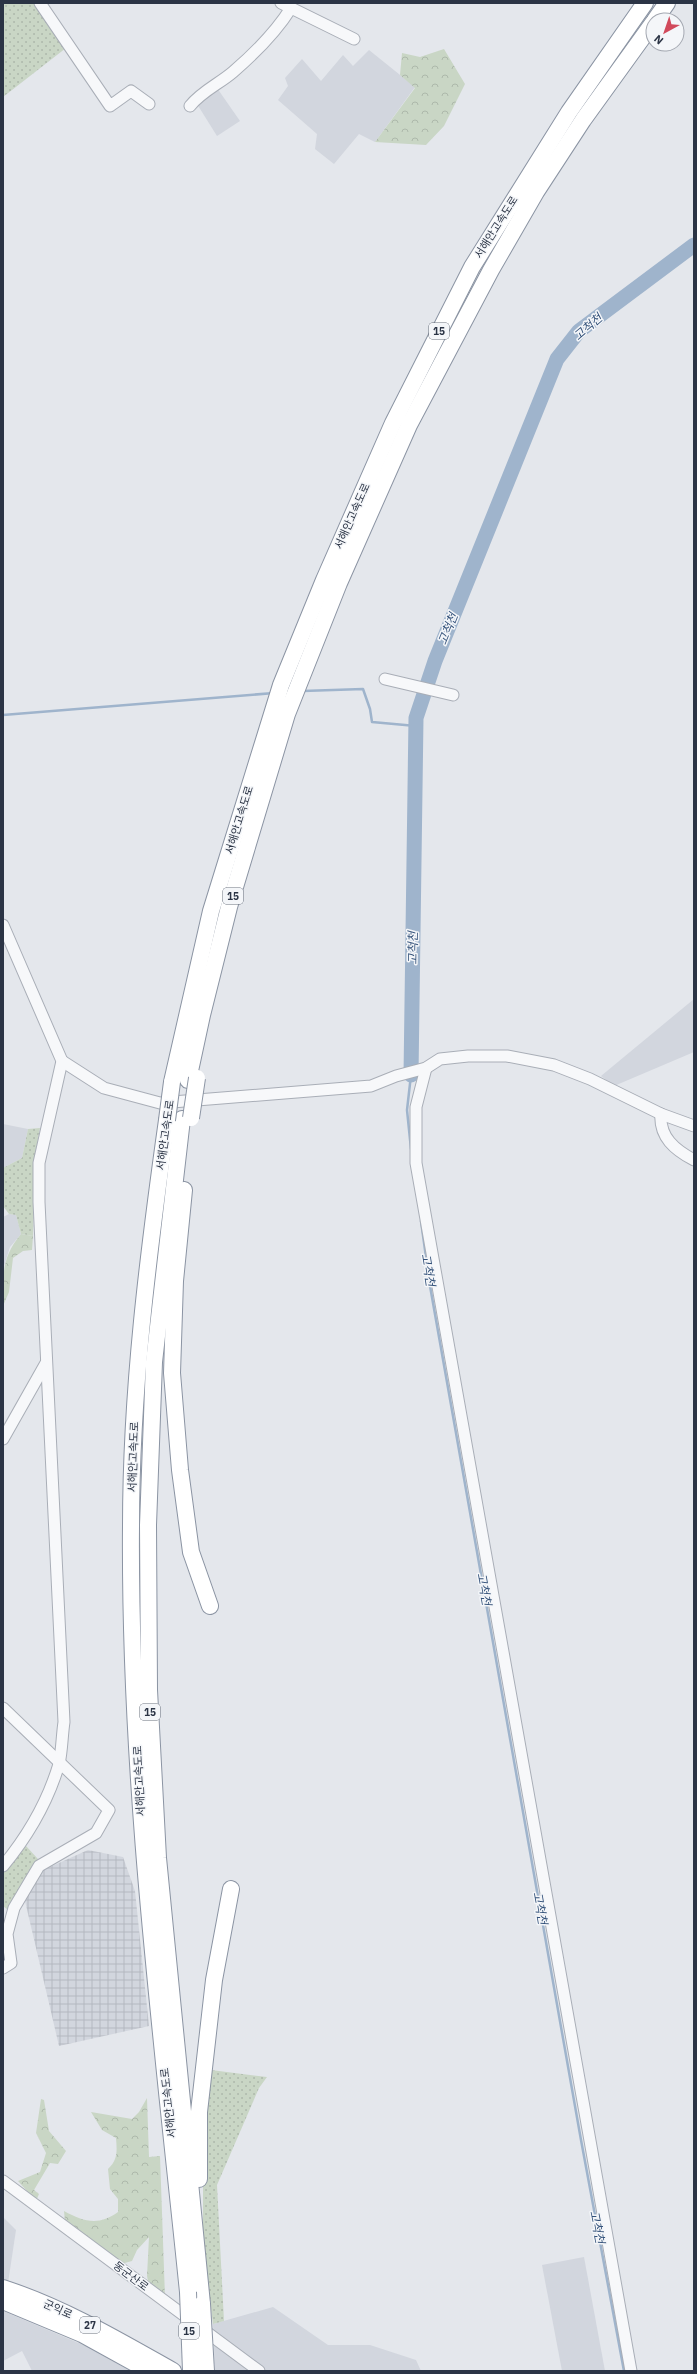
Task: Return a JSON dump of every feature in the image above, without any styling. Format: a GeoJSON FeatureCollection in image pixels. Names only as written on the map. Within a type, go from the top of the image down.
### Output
{"type":"FeatureCollection","features":[{"type":"Feature","properties":{"kind":"highway","name":"서해안고속도로"},"geometry":{"type":"LineString","coordinates":[[206,2371],[202,2304],[158,1858],[149,1690],[148,1525],[154,1362],[180,1119],[172,1082],[211,911],[270,716],[281,685],[324,580],[393,423],[472,267],[570,112],[645,3]]}},
{"type":"Feature","properties":{"kind":"highway"},"geometry":{"type":"LineString","coordinates":[[661,12],[667,3]]}},
{"type":"Feature","properties":{"kind":"highway","name":"서해안고속도로"},"geometry":{"type":"LineString","coordinates":[[191,2371],[188,2292],[144,1859],[134,1692],[130,1525],[137,1367],[151,1235],[180,1119],[193,1079],[202,1015],[229,907],[298,682],[339,583],[409,425],[491,270],[536,192],[583,120],[645,34]]}},
{"type":"Feature","properties":{"kind":"highway"},"geometry":{"type":"LineString","coordinates":[[180,1119],[172,1373],[180,1470],[191,1552],[210,1606]]}},
{"type":"Feature","properties":{"kind":"highway"},"geometry":{"type":"LineString","coordinates":[[198,2263],[199,2112],[214,1980],[231,1889]]}},
{"type":"Feature","properties":{"kind":"highway","name":"군익로"},"geometry":{"type":"LineString","coordinates":[[3,2288],[29,2297],[71,2315],[173,2371]]}},
{"type":"Feature","properties":{"kind":"highway","name":"군익로"},"geometry":{"type":"LineString","coordinates":[[3,2301],[82,2334],[149,2371]]}},
{"type":"Feature","properties":{"kind":"street"},"geometry":{"type":"LineString","coordinates":[[40,3],[106,103],[110,106],[126,93],[131,91],[150,104]]}},
{"type":"Feature","properties":{"kind":"street"},"geometry":{"type":"LineString","coordinates":[[190,106],[197,97],[233,72],[280,25],[286,6],[354,39]]}},
{"type":"Feature","properties":{"kind":"street"},"geometry":{"type":"LineString","coordinates":[[384,679],[448,694]]}},
{"type":"Feature","properties":{"kind":"street"},"geometry":{"type":"LineString","coordinates":[[3,925],[62,1061],[104,1088],[160,1103],[370,1086],[396,1076],[423,1069],[440,1059],[468,1056],[507,1056],[554,1065],[590,1079],[661,1114],[694,1126]]}},
{"type":"Feature","properties":{"kind":"street"},"geometry":{"type":"LineString","coordinates":[[3,1866],[24,1840],[59,1764],[64,1722],[39,1202],[39,1163],[62,1061]]}},
{"type":"Feature","properties":{"kind":"street"},"geometry":{"type":"LineString","coordinates":[[423,1069],[416,1107],[416,1162],[631,2371]]}},
{"type":"Feature","properties":{"kind":"street"},"geometry":{"type":"LineString","coordinates":[[661,1114],[660,1124],[672,1146],[694,1160]]}},
{"type":"Feature","properties":{"kind":"street"},"geometry":{"type":"LineString","coordinates":[[3,1439],[47,1363]]}},
{"type":"Feature","properties":{"kind":"street"},"geometry":{"type":"LineString","coordinates":[[3,1708],[59,1764],[109,1810],[96,1833],[39,1866],[14,1908],[7,1934],[11,1963],[3,1968]]}},
{"type":"Feature","properties":{"kind":"street","name":"동군산로"},"geometry":{"type":"LineString","coordinates":[[3,2181],[259,2371]]}},
{"type":"Feature","properties":{"kind":"shaded area"},"geometry":{"type":"Polygon","coordinates":[[[369,50],[415,87],[375,142],[359,134],[334,164],[315,149],[317,134],[278,100],[288,86],[285,78],[302,59],[321,81],[343,55],[353,66],[369,50]]]}},
{"type":"Feature","properties":{"kind":"shaded area"},"geometry":{"type":"Polygon","coordinates":[[[217,88],[240,121],[217,136],[197,104],[217,88]]]}},
{"type":"Feature","properties":{"kind":"shaded area"},"geometry":{"type":"Polygon","coordinates":[[[694,999],[694,1052],[614,1086],[601,1076],[694,999]]]}},
{"type":"Feature","properties":{"kind":"shaded area"},"geometry":{"type":"Polygon","coordinates":[[[3,1124],[28,1129],[22,1158],[3,1168],[3,1124]]]}},
{"type":"Feature","properties":{"kind":"shaded area"},"geometry":{"type":"Polygon","coordinates":[[[9,1214],[16,1215],[21,1234],[10,1247],[3,1269],[3,1217],[9,1214]]]}},
{"type":"Feature","properties":{"kind":"shaded area"},"geometry":{"type":"Polygon","coordinates":[[[88,1850],[123,1857],[135,1891],[149,2026],[59,2046],[25,1901],[41,1871],[88,1850]]]}},
{"type":"Feature","properties":{"kind":"shaded area"},"geometry":{"type":"Polygon","coordinates":[[[3,2217],[16,2230],[8,2283],[3,2281],[3,2217]]]}},
{"type":"Feature","properties":{"kind":"shaded area"},"geometry":{"type":"Polygon","coordinates":[[[584,2257],[605,2371],[562,2371],[542,2265],[584,2257]]]}},
{"type":"Feature","properties":{"kind":"shaded area"},"geometry":{"type":"Polygon","coordinates":[[[273,2307],[328,2345],[370,2345],[416,2360],[421,2371],[215,2371],[213,2324],[273,2307]]]}},
{"type":"Feature","properties":{"kind":"shaded area"},"geometry":{"type":"Polygon","coordinates":[[[3,2311],[88,2347],[130,2371],[32,2371],[22,2351],[3,2361],[3,2311]]]}},
{"type":"Feature","properties":{"kind":"green space"},"geometry":{"type":"Polygon","coordinates":[[[3,3],[37,3],[66,48],[3,97],[3,3]]]}},
{"type":"Feature","properties":{"kind":"green space"},"geometry":{"type":"Polygon","coordinates":[[[444,49],[465,84],[444,126],[426,145],[375,142],[415,88],[400,75],[402,53],[420,57],[444,49]]]}},
{"type":"Feature","properties":{"kind":"green space"},"geometry":{"type":"Polygon","coordinates":[[[40,1128],[35,1155],[33,1236],[21,1234],[16,1215],[9,1214],[3,1206],[3,1168],[22,1158],[28,1129],[40,1128]]]}},
{"type":"Feature","properties":{"kind":"green space"},"geometry":{"type":"Polygon","coordinates":[[[21,1234],[33,1236],[32,1250],[23,1251],[13,1258],[9,1292],[3,1306],[4,1268],[14,1243],[21,1234]]]}},
{"type":"Feature","properties":{"kind":"green space"},"geometry":{"type":"Polygon","coordinates":[[[26,1846],[38,1859],[8,1910],[3,1906],[3,1873],[26,1846]]]}},
{"type":"Feature","properties":{"kind":"green space"},"geometry":{"type":"Polygon","coordinates":[[[211,2070],[267,2077],[259,2088],[217,2185],[224,2321],[213,2324],[203,2246],[203,2127],[211,2070]]]}},
{"type":"Feature","properties":{"kind":"green space"},"geometry":{"type":"Polygon","coordinates":[[[147,2098],[149,2157],[160,2156],[165,2297],[149,2286],[147,2276],[149,2237],[137,2250],[132,2261],[121,2264],[65,2222],[64,2211],[78,2218],[91,2221],[104,2219],[118,2212],[118,2199],[110,2189],[108,2169],[115,2159],[117,2151],[116,2138],[102,2130],[91,2112],[132,2119],[139,2112],[147,2098]]]}},
{"type":"Feature","properties":{"kind":"green space"},"geometry":{"type":"Polygon","coordinates":[[[41,2099],[44,2100],[49,2131],[66,2151],[58,2164],[50,2163],[34,2190],[39,2194],[36,2201],[18,2181],[40,2172],[46,2153],[36,2133],[41,2099]]]}},
{"type":"Feature","properties":{"kind":"waterway","name":"고척천"},"geometry":{"type":"LineString","coordinates":[[411,1075],[416,718],[435,661],[557,359],[579,331],[694,245]]}},
{"type":"Feature","properties":{"kind":"waterway"},"geometry":{"type":"LineString","coordinates":[[303,691],[363,689],[370,709],[372,722],[416,726]]}},
{"type":"Feature","properties":{"kind":"waterway"},"geometry":{"type":"LineString","coordinates":[[3,715],[274,693]]}},
{"type":"Feature","properties":{"kind":"waterway","name":"고척천"},"geometry":{"type":"LineString","coordinates":[[411,1075],[407,1110],[411,1149]]}},
{"type":"Feature","properties":{"kind":"waterway","name":"고척천"},"geometry":{"type":"LineString","coordinates":[[421,1221],[430,1286],[581,2140],[624,2371]]}}]}
